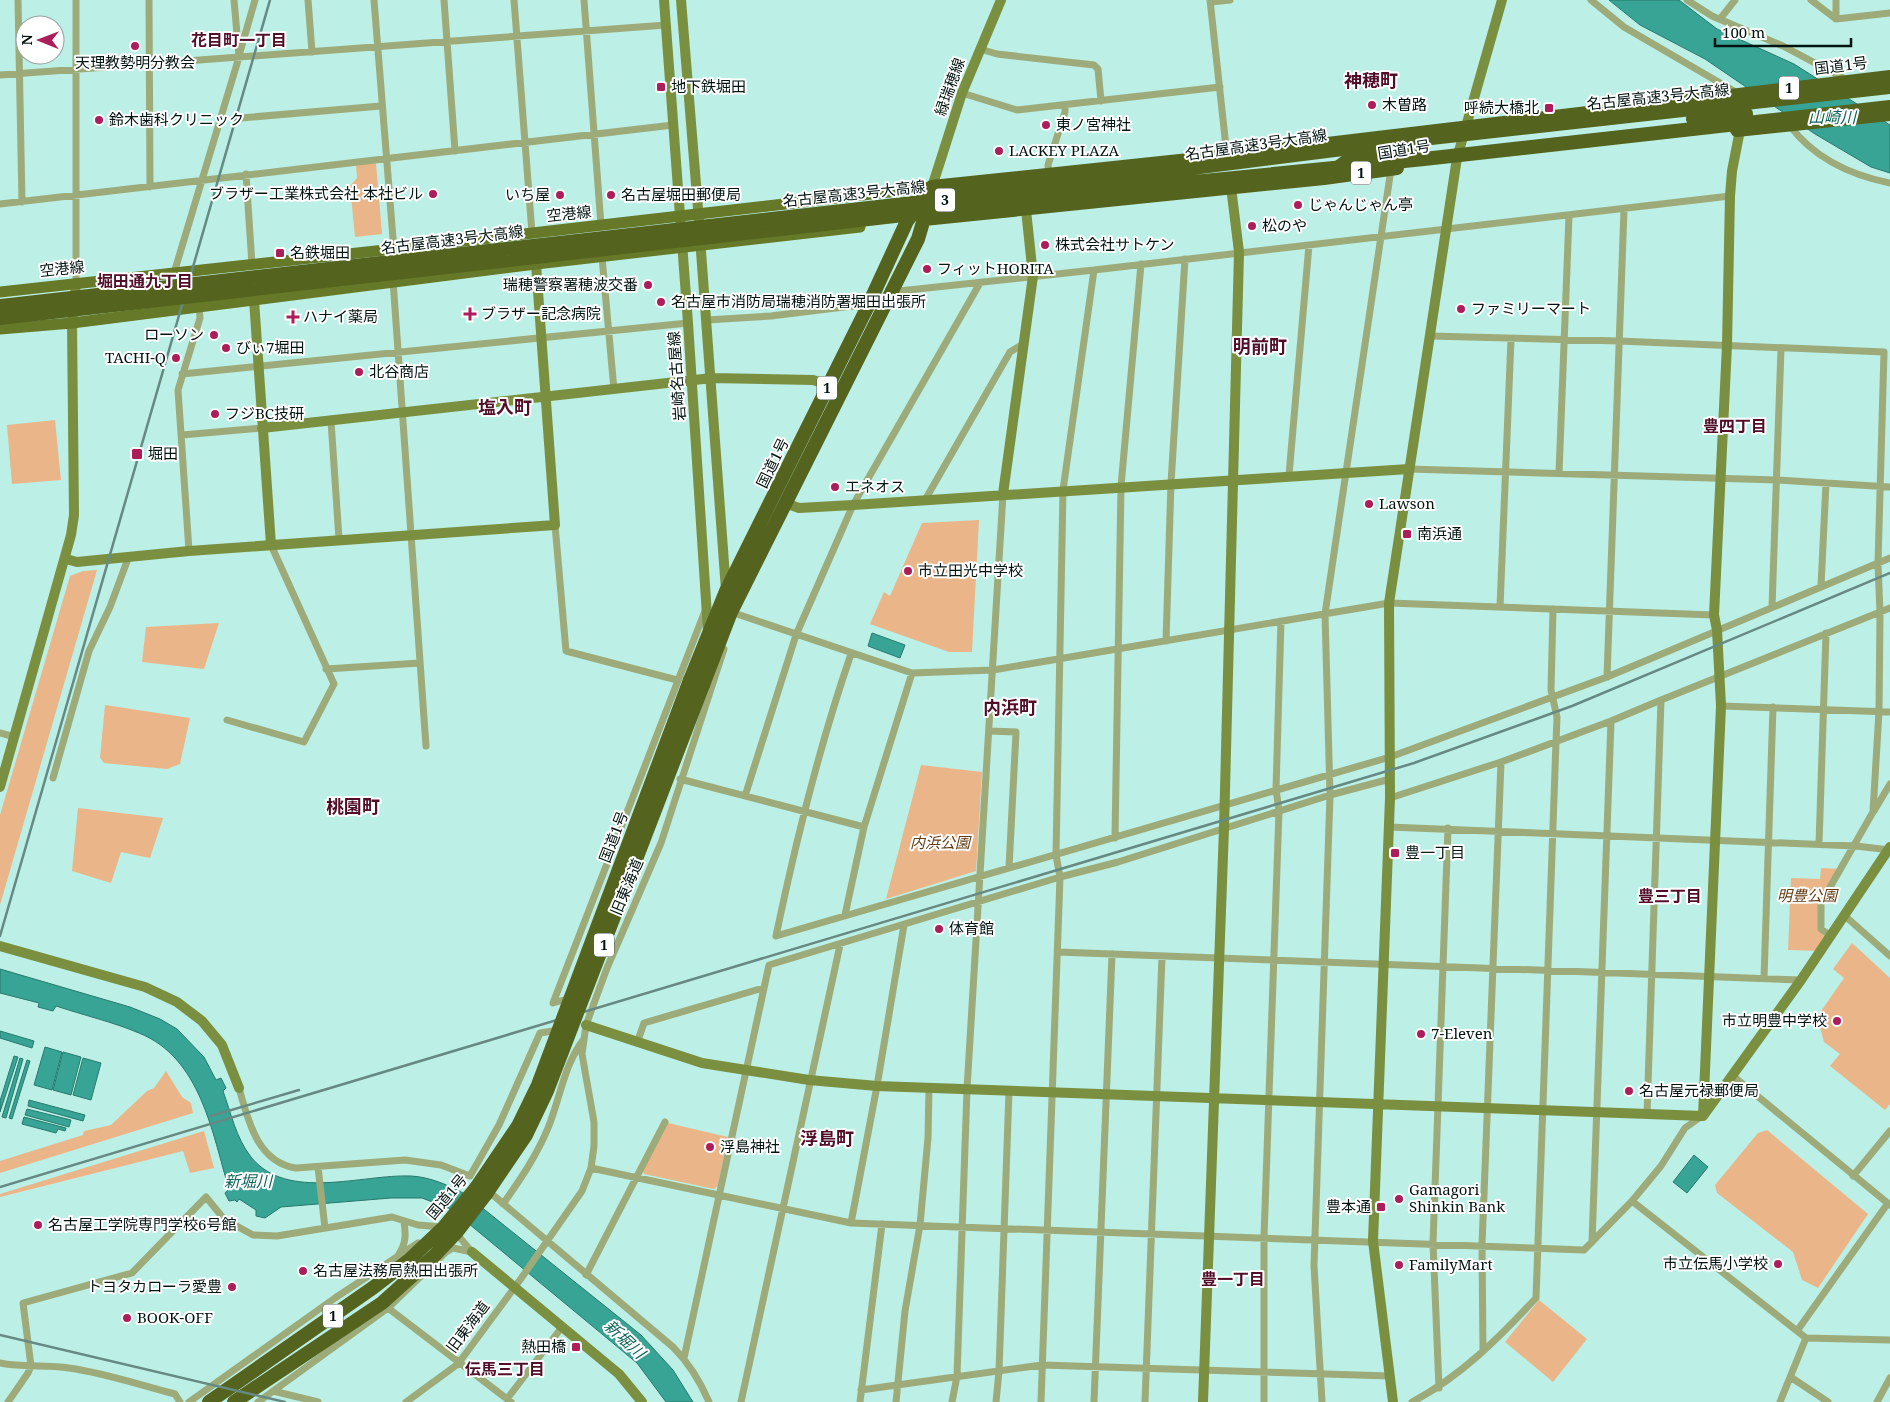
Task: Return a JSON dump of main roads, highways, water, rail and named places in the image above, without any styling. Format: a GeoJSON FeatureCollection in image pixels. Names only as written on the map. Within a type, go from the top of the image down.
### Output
{"type":"FeatureCollection","features":[{"type":"Feature","properties":{"kind":"highway","name":"国道1号"},"geometry":{"type":"LineString","coordinates":[[234,1402],[382,1303],[443,1246],[450,1228],[518,1126],[538,1085],[708,631],[726,591],[867,308],[907,221],[932,187],[1227,156],[1465,126],[1890,77]]}},
{"type":"Feature","properties":{"kind":"highway","name":"名古屋高速3号大高線"},"geometry":{"type":"LineString","coordinates":[[0,306],[957,198],[1422,140],[1890,87]]}},
{"type":"Feature","properties":{"kind":"highway"},"geometry":{"type":"LineString","coordinates":[[1324,178],[1352,157],[1423,148],[1802,108],[1849,112]]}},
{"type":"Feature","properties":{"kind":"highway","name":"名古屋高速3号大高線"},"geometry":{"type":"LineString","coordinates":[[0,318],[1194,182],[1424,160],[1849,112],[1887,112]]}},
{"type":"Feature","properties":{"kind":"highway","name":"国道1号"},"geometry":{"type":"LineString","coordinates":[[924,220],[1324,178],[1457,158],[1794,126],[1887,112]]}},
{"type":"Feature","properties":{"kind":"highway","name":"国道1号"},"geometry":{"type":"LineString","coordinates":[[690,682],[729,616],[918,239],[932,187]]}},
{"type":"Feature","properties":{"kind":"highway","name":"国道1号"},"geometry":{"type":"LineString","coordinates":[[209,1402],[374,1287],[450,1228]]}},
{"type":"Feature","properties":{"kind":"main road","name":"空港線"},"geometry":{"type":"LineString","coordinates":[[0,292],[932,187]]}},
{"type":"Feature","properties":{"kind":"main road"},"geometry":{"type":"LineString","coordinates":[[0,329],[72,323],[536,264],[701,247],[924,220]]}},
{"type":"Feature","properties":{"kind":"water","name":"山崎川"},"geometry":{"type":"Polygon","coordinates":[[[1609,0],[1679,0],[1717,29],[1794,64],[1890,125],[1890,173],[1871,167],[1815,134],[1705,59],[1640,25],[1609,0]]]}},
{"type":"Feature","properties":{"kind":"water"},"geometry":{"type":"Polygon","coordinates":[[[872,633],[905,645],[900,658],[868,646],[872,633]]]}},
{"type":"Feature","properties":{"kind":"water","name":"新堀川"},"geometry":{"type":"Polygon","coordinates":[[[0,969],[130,1007],[160,1019],[177,1029],[204,1057],[216,1080],[221,1078],[226,1088],[223,1091],[241,1142],[251,1157],[266,1171],[284,1179],[326,1183],[392,1176],[411,1176],[439,1182],[465,1194],[641,1335],[673,1370],[693,1402],[666,1402],[637,1363],[451,1209],[422,1198],[391,1198],[281,1207],[265,1218],[256,1216],[256,1210],[239,1199],[237,1202],[235,1200],[229,1201],[225,1193],[229,1189],[201,1099],[177,1060],[160,1045],[129,1029],[56,1006],[53,1011],[38,1007],[39,1003],[0,993],[0,969]]]}},
{"type":"Feature","properties":{"kind":"water"},"geometry":{"type":"Polygon","coordinates":[[[0,1031],[34,1041],[32,1048],[0,1038],[0,1031]]]}},
{"type":"Feature","properties":{"kind":"water"},"geometry":{"type":"Polygon","coordinates":[[[45,1047],[62,1052],[52,1090],[34,1085],[45,1047]]]}},
{"type":"Feature","properties":{"kind":"water"},"geometry":{"type":"Polygon","coordinates":[[[63,1052],[81,1057],[71,1095],[53,1090],[63,1052]]]}},
{"type":"Feature","properties":{"kind":"water"},"geometry":{"type":"Polygon","coordinates":[[[14,1056],[18,1057],[0,1112],[0,1101],[14,1056]]]}},
{"type":"Feature","properties":{"kind":"water"},"geometry":{"type":"Polygon","coordinates":[[[20,1058],[23,1059],[6,1118],[2,1117],[20,1058]]]}},
{"type":"Feature","properties":{"kind":"water"},"geometry":{"type":"Polygon","coordinates":[[[83,1058],[101,1063],[91,1100],[73,1095],[83,1058]]]}},
{"type":"Feature","properties":{"kind":"water"},"geometry":{"type":"Polygon","coordinates":[[[27,1060],[30,1061],[12,1119],[9,1118],[27,1060]]]}},
{"type":"Feature","properties":{"kind":"water"},"geometry":{"type":"Polygon","coordinates":[[[29,1100],[85,1115],[83,1121],[28,1106],[29,1100]]]}},
{"type":"Feature","properties":{"kind":"water"},"geometry":{"type":"Polygon","coordinates":[[[27,1109],[71,1120],[69,1127],[25,1115],[27,1109]]]}},
{"type":"Feature","properties":{"kind":"water"},"geometry":{"type":"Polygon","coordinates":[[[24,1117],[66,1128],[65,1131],[58,1129],[56,1133],[22,1124],[24,1117]]]}},
{"type":"Feature","properties":{"kind":"water"},"geometry":{"type":"Polygon","coordinates":[[[1694,1155],[1708,1167],[1687,1193],[1673,1182],[1694,1155]]]}},
{"type":"Feature","properties":{"kind":"railway"},"geometry":{"type":"LineString","coordinates":[[0,936],[270,0]]}},
{"type":"Feature","properties":{"kind":"railway"},"geometry":{"type":"LineString","coordinates":[[0,1187],[1414,763],[1572,706],[1890,573]]}},
{"type":"Feature","properties":{"kind":"railway"},"geometry":{"type":"LineString","coordinates":[[211,1116],[299,1090]]}},
{"type":"Feature","properties":{"kind":"railway"},"geometry":{"type":"LineString","coordinates":[[0,1335],[285,1402]]}},
{"type":"Feature","properties":{"kind":"place","name":"天理教勢明分教会"},"geometry":{"type":"Point","coordinates":[135,46]}},
{"type":"Feature","properties":{"kind":"place","name":"地下鉄堀田"},"geometry":{"type":"Point","coordinates":[661,87]}},
{"type":"Feature","properties":{"kind":"place","name":"木曽路"},"geometry":{"type":"Point","coordinates":[1372,105]}},
{"type":"Feature","properties":{"kind":"place","name":"呼続大橋北"},"geometry":{"type":"Point","coordinates":[1549,108]}},
{"type":"Feature","properties":{"kind":"place","name":"鈴木歯科クリニック"},"geometry":{"type":"Point","coordinates":[99,120]}},
{"type":"Feature","properties":{"kind":"place","name":"東ノ宮神社"},"geometry":{"type":"Point","coordinates":[1046,125]}},
{"type":"Feature","properties":{"kind":"place","name":"LACKEY PLAZA"},"geometry":{"type":"Point","coordinates":[999,151]}},
{"type":"Feature","properties":{"kind":"place","name":"ブラザー工業株式会社 本社ビル"},"geometry":{"type":"Point","coordinates":[433,194]}},
{"type":"Feature","properties":{"kind":"place","name":"いち屋"},"geometry":{"type":"Point","coordinates":[560,195]}},
{"type":"Feature","properties":{"kind":"place","name":"名古屋堀田郵便局"},"geometry":{"type":"Point","coordinates":[611,195]}},
{"type":"Feature","properties":{"kind":"place","name":"じゃんじゃん亭"},"geometry":{"type":"Point","coordinates":[1298,205]}},
{"type":"Feature","properties":{"kind":"place","name":"松のや"},"geometry":{"type":"Point","coordinates":[1252,226]}},
{"type":"Feature","properties":{"kind":"place","name":"株式会社サトケン"},"geometry":{"type":"Point","coordinates":[1045,245]}},
{"type":"Feature","properties":{"kind":"place","name":"名鉄堀田"},"geometry":{"type":"Point","coordinates":[280,253]}},
{"type":"Feature","properties":{"kind":"place","name":"フィットHORITA"},"geometry":{"type":"Point","coordinates":[927,269]}},
{"type":"Feature","properties":{"kind":"place","name":"瑞穂警察署穂波交番"},"geometry":{"type":"Point","coordinates":[648,285]}},
{"type":"Feature","properties":{"kind":"place","name":"名古屋市消防局瑞穂消防署堀田出張所"},"geometry":{"type":"Point","coordinates":[661,302]}},
{"type":"Feature","properties":{"kind":"place","name":"ファミリーマート"},"geometry":{"type":"Point","coordinates":[1461,309]}},
{"type":"Feature","properties":{"kind":"place","name":"ブラザー記念病院"},"geometry":{"type":"Point","coordinates":[470,314]}},
{"type":"Feature","properties":{"kind":"place","name":"ハナイ薬局"},"geometry":{"type":"Point","coordinates":[293,317]}},
{"type":"Feature","properties":{"kind":"place","name":"ローソン"},"geometry":{"type":"Point","coordinates":[214,335]}},
{"type":"Feature","properties":{"kind":"place","name":"びぃ7堀田"},"geometry":{"type":"Point","coordinates":[226,348]}},
{"type":"Feature","properties":{"kind":"place","name":"TACHI-Q"},"geometry":{"type":"Point","coordinates":[176,358]}},
{"type":"Feature","properties":{"kind":"place","name":"北谷商店"},"geometry":{"type":"Point","coordinates":[359,372]}},
{"type":"Feature","properties":{"kind":"place","name":"フジBC技研"},"geometry":{"type":"Point","coordinates":[215,414]}},
{"type":"Feature","properties":{"kind":"place","name":"堀田"},"geometry":{"type":"Point","coordinates":[137,454]}},
{"type":"Feature","properties":{"kind":"place","name":"エネオス"},"geometry":{"type":"Point","coordinates":[835,487]}},
{"type":"Feature","properties":{"kind":"place","name":"Lawson"},"geometry":{"type":"Point","coordinates":[1369,504]}},
{"type":"Feature","properties":{"kind":"place","name":"南浜通"},"geometry":{"type":"Point","coordinates":[1407,534]}},
{"type":"Feature","properties":{"kind":"place","name":"市立田光中学校"},"geometry":{"type":"Point","coordinates":[908,571]}},
{"type":"Feature","properties":{"kind":"place","name":"豊一丁目"},"geometry":{"type":"Point","coordinates":[1395,853]}},
{"type":"Feature","properties":{"kind":"place","name":"体育館"},"geometry":{"type":"Point","coordinates":[939,929]}},
{"type":"Feature","properties":{"kind":"place","name":"市立明豊中学校"},"geometry":{"type":"Point","coordinates":[1837,1021]}},
{"type":"Feature","properties":{"kind":"place","name":"7-Eleven"},"geometry":{"type":"Point","coordinates":[1421,1034]}},
{"type":"Feature","properties":{"kind":"place","name":"名古屋元禄郵便局"},"geometry":{"type":"Point","coordinates":[1629,1091]}},
{"type":"Feature","properties":{"kind":"place","name":"浮島神社"},"geometry":{"type":"Point","coordinates":[710,1147]}},
{"type":"Feature","properties":{"kind":"place","name":"Gamagori Shinkin Bank"},"geometry":{"type":"Point","coordinates":[1399,1199]}},
{"type":"Feature","properties":{"kind":"place","name":"豊本通"},"geometry":{"type":"Point","coordinates":[1381,1207]}},
{"type":"Feature","properties":{"kind":"place","name":"名古屋工学院専門学校6号館"},"geometry":{"type":"Point","coordinates":[38,1225]}},
{"type":"Feature","properties":{"kind":"place","name":"市立伝馬小学校"},"geometry":{"type":"Point","coordinates":[1778,1264]}},
{"type":"Feature","properties":{"kind":"place","name":"FamilyMart"},"geometry":{"type":"Point","coordinates":[1399,1265]}},
{"type":"Feature","properties":{"kind":"place","name":"名古屋法務局熱田出張所"},"geometry":{"type":"Point","coordinates":[303,1271]}},
{"type":"Feature","properties":{"kind":"place","name":"トヨタカローラ愛豊"},"geometry":{"type":"Point","coordinates":[232,1287]}},
{"type":"Feature","properties":{"kind":"place","name":"BOOK-OFF"},"geometry":{"type":"Point","coordinates":[127,1318]}},
{"type":"Feature","properties":{"kind":"place","name":"熱田橋"},"geometry":{"type":"Point","coordinates":[576,1347]}},
{"type":"Feature","properties":{"kind":"district","name":"花目町一丁目"},"geometry":{"type":"Point","coordinates":[239,40]}},
{"type":"Feature","properties":{"kind":"district","name":"神穂町"},"geometry":{"type":"Point","coordinates":[1371,81]}},
{"type":"Feature","properties":{"kind":"district","name":"堀田通九丁目"},"geometry":{"type":"Point","coordinates":[145,281]}},
{"type":"Feature","properties":{"kind":"district","name":"明前町"},"geometry":{"type":"Point","coordinates":[1260,347]}},
{"type":"Feature","properties":{"kind":"district","name":"塩入町"},"geometry":{"type":"Point","coordinates":[505,408]}},
{"type":"Feature","properties":{"kind":"district","name":"豊四丁目"},"geometry":{"type":"Point","coordinates":[1735,426]}},
{"type":"Feature","properties":{"kind":"district","name":"内浜町"},"geometry":{"type":"Point","coordinates":[1010,708]}},
{"type":"Feature","properties":{"kind":"district","name":"桃園町"},"geometry":{"type":"Point","coordinates":[353,807]}},
{"type":"Feature","properties":{"kind":"district","name":"豊三丁目"},"geometry":{"type":"Point","coordinates":[1670,896]}},
{"type":"Feature","properties":{"kind":"district","name":"浮島町"},"geometry":{"type":"Point","coordinates":[827,1139]}},
{"type":"Feature","properties":{"kind":"district","name":"豊一丁目"},"geometry":{"type":"Point","coordinates":[1233,1279]}},
{"type":"Feature","properties":{"kind":"district","name":"伝馬三丁目"},"geometry":{"type":"Point","coordinates":[505,1369]}},
{"type":"Feature","properties":{"kind":"park label","name":"内浜公園"},"geometry":{"type":"Point","coordinates":[940,843]}},
{"type":"Feature","properties":{"kind":"park label","name":"明豊公園"},"geometry":{"type":"Point","coordinates":[1807,896]}}]}
